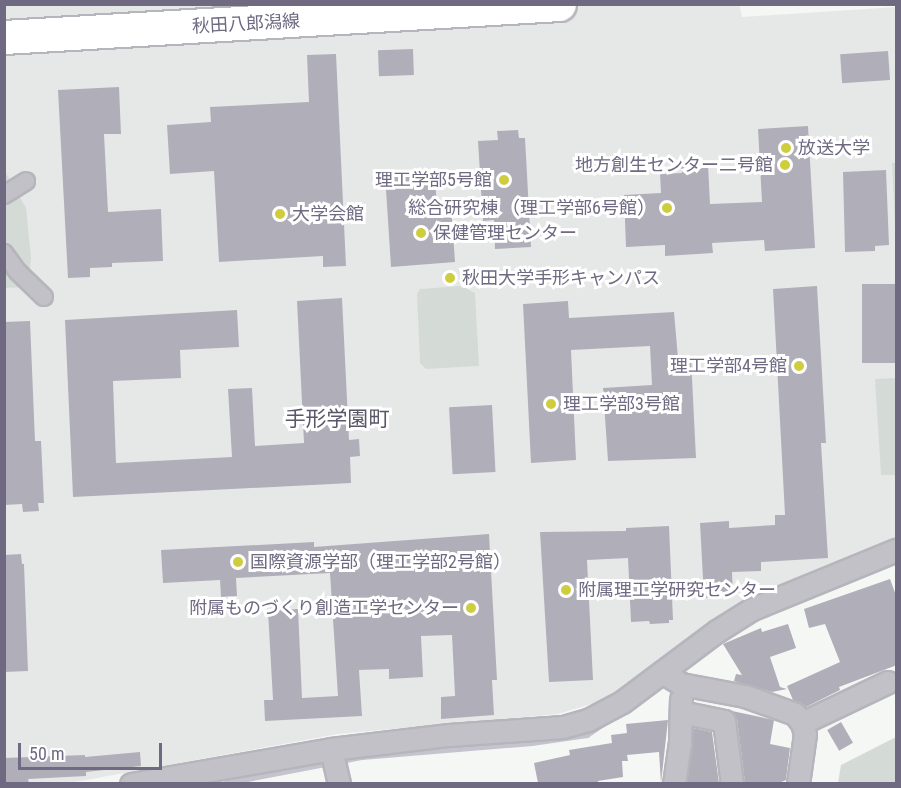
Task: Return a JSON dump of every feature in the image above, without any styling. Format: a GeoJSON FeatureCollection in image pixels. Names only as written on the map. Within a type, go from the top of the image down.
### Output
{"type":"FeatureCollection","features":[{"type":"Feature","properties":{"kind":"main road","name":"秋田八郎潟線"},"geometry":{"type":"LineString","coordinates":[[4,37],[559,4]]}},
{"type":"Feature","properties":{"kind":"street"},"geometry":{"type":"LineString","coordinates":[[4,178],[26,181],[4,195]]}},
{"type":"Feature","properties":{"kind":"street"},"geometry":{"type":"LineString","coordinates":[[4,253],[18,272],[44,297]]}},
{"type":"Feature","properties":{"kind":"street"},"geometry":{"type":"LineString","coordinates":[[130,783],[334,765],[449,735],[562,727],[588,720],[671,678],[717,631],[752,609],[897,550]]}},
{"type":"Feature","properties":{"kind":"street"},"geometry":{"type":"LineString","coordinates":[[671,678],[681,712],[674,783]]}},
{"type":"Feature","properties":{"kind":"street"},"geometry":{"type":"LineString","coordinates":[[671,678],[764,702],[795,714],[802,723],[805,734],[798,783]]}},
{"type":"Feature","properties":{"kind":"street"},"geometry":{"type":"LineString","coordinates":[[802,723],[888,682]]}},
{"type":"Feature","properties":{"kind":"street"},"geometry":{"type":"LineString","coordinates":[[681,712],[724,721],[732,783]]}},
{"type":"Feature","properties":{"kind":"shaded area","name":"秋田大学手形キャンパス"},"geometry":{"type":"Polygon","coordinates":[[[739,4],[742,17],[896,7],[896,539],[736,605],[601,701],[558,714],[338,734],[69,783],[5,784],[5,5],[739,4]]]}},
{"type":"Feature","properties":{"kind":"shaded area"},"geometry":{"type":"Polygon","coordinates":[[[4,163],[6,173],[26,208],[31,258],[28,287],[5,288],[4,163]]]}},
{"type":"Feature","properties":{"kind":"shaded area"},"geometry":{"type":"Polygon","coordinates":[[[892,163],[896,163],[896,246],[892,163]]]}},
{"type":"Feature","properties":{"kind":"shaded area"},"geometry":{"type":"Polygon","coordinates":[[[461,286],[475,293],[479,366],[426,369],[420,363],[417,294],[420,289],[461,286]]]}},
{"type":"Feature","properties":{"kind":"shaded area"},"geometry":{"type":"Polygon","coordinates":[[[896,378],[896,475],[881,475],[875,379],[896,378]]]}},
{"type":"Feature","properties":{"kind":"shaded area"},"geometry":{"type":"Polygon","coordinates":[[[896,737],[896,783],[838,783],[841,765],[896,737]]]}},
{"type":"Feature","properties":{"kind":"building"},"geometry":{"type":"Polygon","coordinates":[[[413,49],[414,75],[379,76],[378,50],[413,49]]]}},
{"type":"Feature","properties":{"kind":"building"},"geometry":{"type":"Polygon","coordinates":[[[888,51],[890,80],[842,83],[840,54],[888,51]]]}},
{"type":"Feature","properties":{"kind":"building","name":"大学会館"},"geometry":{"type":"Polygon","coordinates":[[[336,54],[346,266],[323,267],[323,256],[219,262],[214,171],[170,174],[167,125],[211,122],[210,107],[309,102],[307,55],[336,54]]]}},
{"type":"Feature","properties":{"kind":"building"},"geometry":{"type":"Polygon","coordinates":[[[119,87],[121,134],[104,134],[108,212],[161,209],[163,261],[112,263],[112,267],[90,268],[90,277],[68,278],[58,90],[119,87]]]}},
{"type":"Feature","properties":{"kind":"building"},"geometry":{"type":"Polygon","coordinates":[[[808,126],[815,248],[765,251],[764,240],[712,243],[713,253],[665,256],[665,245],[626,247],[624,195],[661,193],[660,174],[682,173],[681,165],[708,164],[710,204],[762,202],[758,129],[808,126]]]}},
{"type":"Feature","properties":{"kind":"building","name":"理工学部5号館"},"geometry":{"type":"Polygon","coordinates":[[[518,130],[519,138],[525,138],[531,247],[495,249],[494,220],[483,221],[478,141],[498,140],[497,131],[518,130]]]}},
{"type":"Feature","properties":{"kind":"building","name":"保健管理センター"},"geometry":{"type":"Polygon","coordinates":[[[434,170],[437,204],[451,203],[455,262],[391,267],[385,174],[434,170]]]}},
{"type":"Feature","properties":{"kind":"building"},"geometry":{"type":"Polygon","coordinates":[[[886,170],[889,245],[875,246],[875,251],[845,252],[843,172],[886,170]]]}},
{"type":"Feature","properties":{"kind":"building"},"geometry":{"type":"Polygon","coordinates":[[[862,284],[896,284],[896,363],[862,363],[862,284]]]}},
{"type":"Feature","properties":{"kind":"building","name":"理工学部4号館"},"geometry":{"type":"Polygon","coordinates":[[[817,286],[826,443],[821,443],[828,558],[761,562],[761,571],[732,572],[733,596],[704,598],[700,523],[729,521],[729,528],[775,525],[775,515],[785,515],[773,289],[817,286]]]}},
{"type":"Feature","properties":{"kind":"building"},"geometry":{"type":"Polygon","coordinates":[[[342,298],[349,440],[359,439],[360,456],[350,457],[351,483],[73,497],[65,320],[237,310],[239,347],[180,350],[181,378],[113,381],[116,463],[232,457],[228,389],[252,388],[255,446],[304,443],[297,301],[342,298]]]}},
{"type":"Feature","properties":{"kind":"building"},"geometry":{"type":"Polygon","coordinates":[[[568,301],[569,318],[674,312],[678,358],[691,358],[696,458],[608,461],[603,388],[652,385],[650,346],[571,350],[576,460],[531,463],[523,304],[568,301]]]}},
{"type":"Feature","properties":{"kind":"building"},"geometry":{"type":"Polygon","coordinates":[[[30,321],[35,441],[41,441],[44,503],[38,503],[39,511],[23,512],[22,504],[4,505],[4,322],[30,321]]]}},
{"type":"Feature","properties":{"kind":"building"},"geometry":{"type":"Polygon","coordinates":[[[492,405],[496,472],[453,474],[449,407],[492,405]]]}},
{"type":"Feature","properties":{"kind":"building","name":"附属理工学研究センター"},"geometry":{"type":"Polygon","coordinates":[[[669,526],[673,620],[669,620],[669,623],[650,624],[649,621],[631,622],[628,558],[587,560],[593,680],[549,682],[540,532],[626,531],[626,528],[669,526]]]}},
{"type":"Feature","properties":{"kind":"building"},"geometry":{"type":"Polygon","coordinates":[[[489,534],[497,680],[492,680],[494,715],[441,719],[441,697],[455,696],[452,635],[421,636],[423,677],[389,679],[389,669],[359,670],[362,716],[265,721],[264,700],[273,700],[268,611],[298,609],[302,698],[338,696],[330,573],[236,578],[237,596],[221,597],[220,580],[163,583],[161,550],[314,542],[314,547],[489,534]]]}},
{"type":"Feature","properties":{"kind":"building"},"geometry":{"type":"Polygon","coordinates":[[[21,554],[22,564],[24,564],[28,671],[4,672],[4,555],[21,554]]]}},
{"type":"Feature","properties":{"kind":"building"},"geometry":{"type":"Polygon","coordinates":[[[890,579],[897,598],[897,665],[839,687],[840,690],[806,707],[793,700],[787,686],[840,662],[825,624],[809,628],[804,609],[890,579]]]}},
{"type":"Feature","properties":{"kind":"building"},"geometry":{"type":"Polygon","coordinates":[[[788,624],[796,648],[770,657],[780,687],[787,689],[772,692],[734,681],[736,674],[742,675],[723,644],[761,628],[762,632],[788,624]]]}},
{"type":"Feature","properties":{"kind":"building"},"geometry":{"type":"Polygon","coordinates":[[[732,711],[774,720],[770,744],[790,748],[786,780],[779,783],[745,783],[737,719],[732,711]]]}},
{"type":"Feature","properties":{"kind":"building"},"geometry":{"type":"Polygon","coordinates":[[[668,720],[661,783],[659,752],[627,755],[628,761],[622,761],[623,777],[598,781],[598,783],[538,783],[534,763],[570,755],[569,750],[612,743],[611,735],[627,733],[626,724],[668,720]]]}},
{"type":"Feature","properties":{"kind":"building"},"geometry":{"type":"Polygon","coordinates":[[[841,722],[853,743],[839,751],[827,730],[841,722]]]}},
{"type":"Feature","properties":{"kind":"building"},"geometry":{"type":"Polygon","coordinates":[[[693,728],[712,732],[719,783],[687,783],[693,728]]]}},
{"type":"Feature","properties":{"kind":"building"},"geometry":{"type":"Polygon","coordinates":[[[140,752],[141,766],[86,772],[86,776],[28,779],[29,783],[4,783],[4,758],[85,755],[85,757],[140,752]]]}},
{"type":"Feature","properties":{"kind":"waterway"},"geometry":{"type":"LineString","coordinates":[[780,609],[896,562]]}},
{"type":"Feature","properties":{"kind":"waterway"},"geometry":{"type":"LineString","coordinates":[[227,783],[362,757],[532,743],[587,735],[614,717]]}},
{"type":"Feature","properties":{"kind":"place","name":"放送大学"},"geometry":{"type":"Point","coordinates":[786,148]}},
{"type":"Feature","properties":{"kind":"place","name":"地方創生センター二号館"},"geometry":{"type":"Point","coordinates":[785,165]}},
{"type":"Feature","properties":{"kind":"place","name":"理工学部5号館"},"geometry":{"type":"Point","coordinates":[504,180]}},
{"type":"Feature","properties":{"kind":"place","name":"総合研究棟 （理工学部6号館）"},"geometry":{"type":"Point","coordinates":[667,208]}},
{"type":"Feature","properties":{"kind":"place","name":"大学会館"},"geometry":{"type":"Point","coordinates":[280,214]}},
{"type":"Feature","properties":{"kind":"place","name":"保健管理センター"},"geometry":{"type":"Point","coordinates":[421,233]}},
{"type":"Feature","properties":{"kind":"place","name":"秋田大学手形キャンパス"},"geometry":{"type":"Point","coordinates":[450,278]}},
{"type":"Feature","properties":{"kind":"place","name":"理工学部4号館"},"geometry":{"type":"Point","coordinates":[799,366]}},
{"type":"Feature","properties":{"kind":"place","name":"理工学部3号館"},"geometry":{"type":"Point","coordinates":[551,404]}},
{"type":"Feature","properties":{"kind":"place","name":"国際資源学部（理工学部2号館）"},"geometry":{"type":"Point","coordinates":[238,562]}},
{"type":"Feature","properties":{"kind":"place","name":"附属理工学研究センター"},"geometry":{"type":"Point","coordinates":[566,590]}},
{"type":"Feature","properties":{"kind":"place","name":"附属ものづくり創造工学センター"},"geometry":{"type":"Point","coordinates":[471,608]}},
{"type":"Feature","properties":{"kind":"district","name":"手形学園町"},"geometry":{"type":"Point","coordinates":[337,419]}}]}
